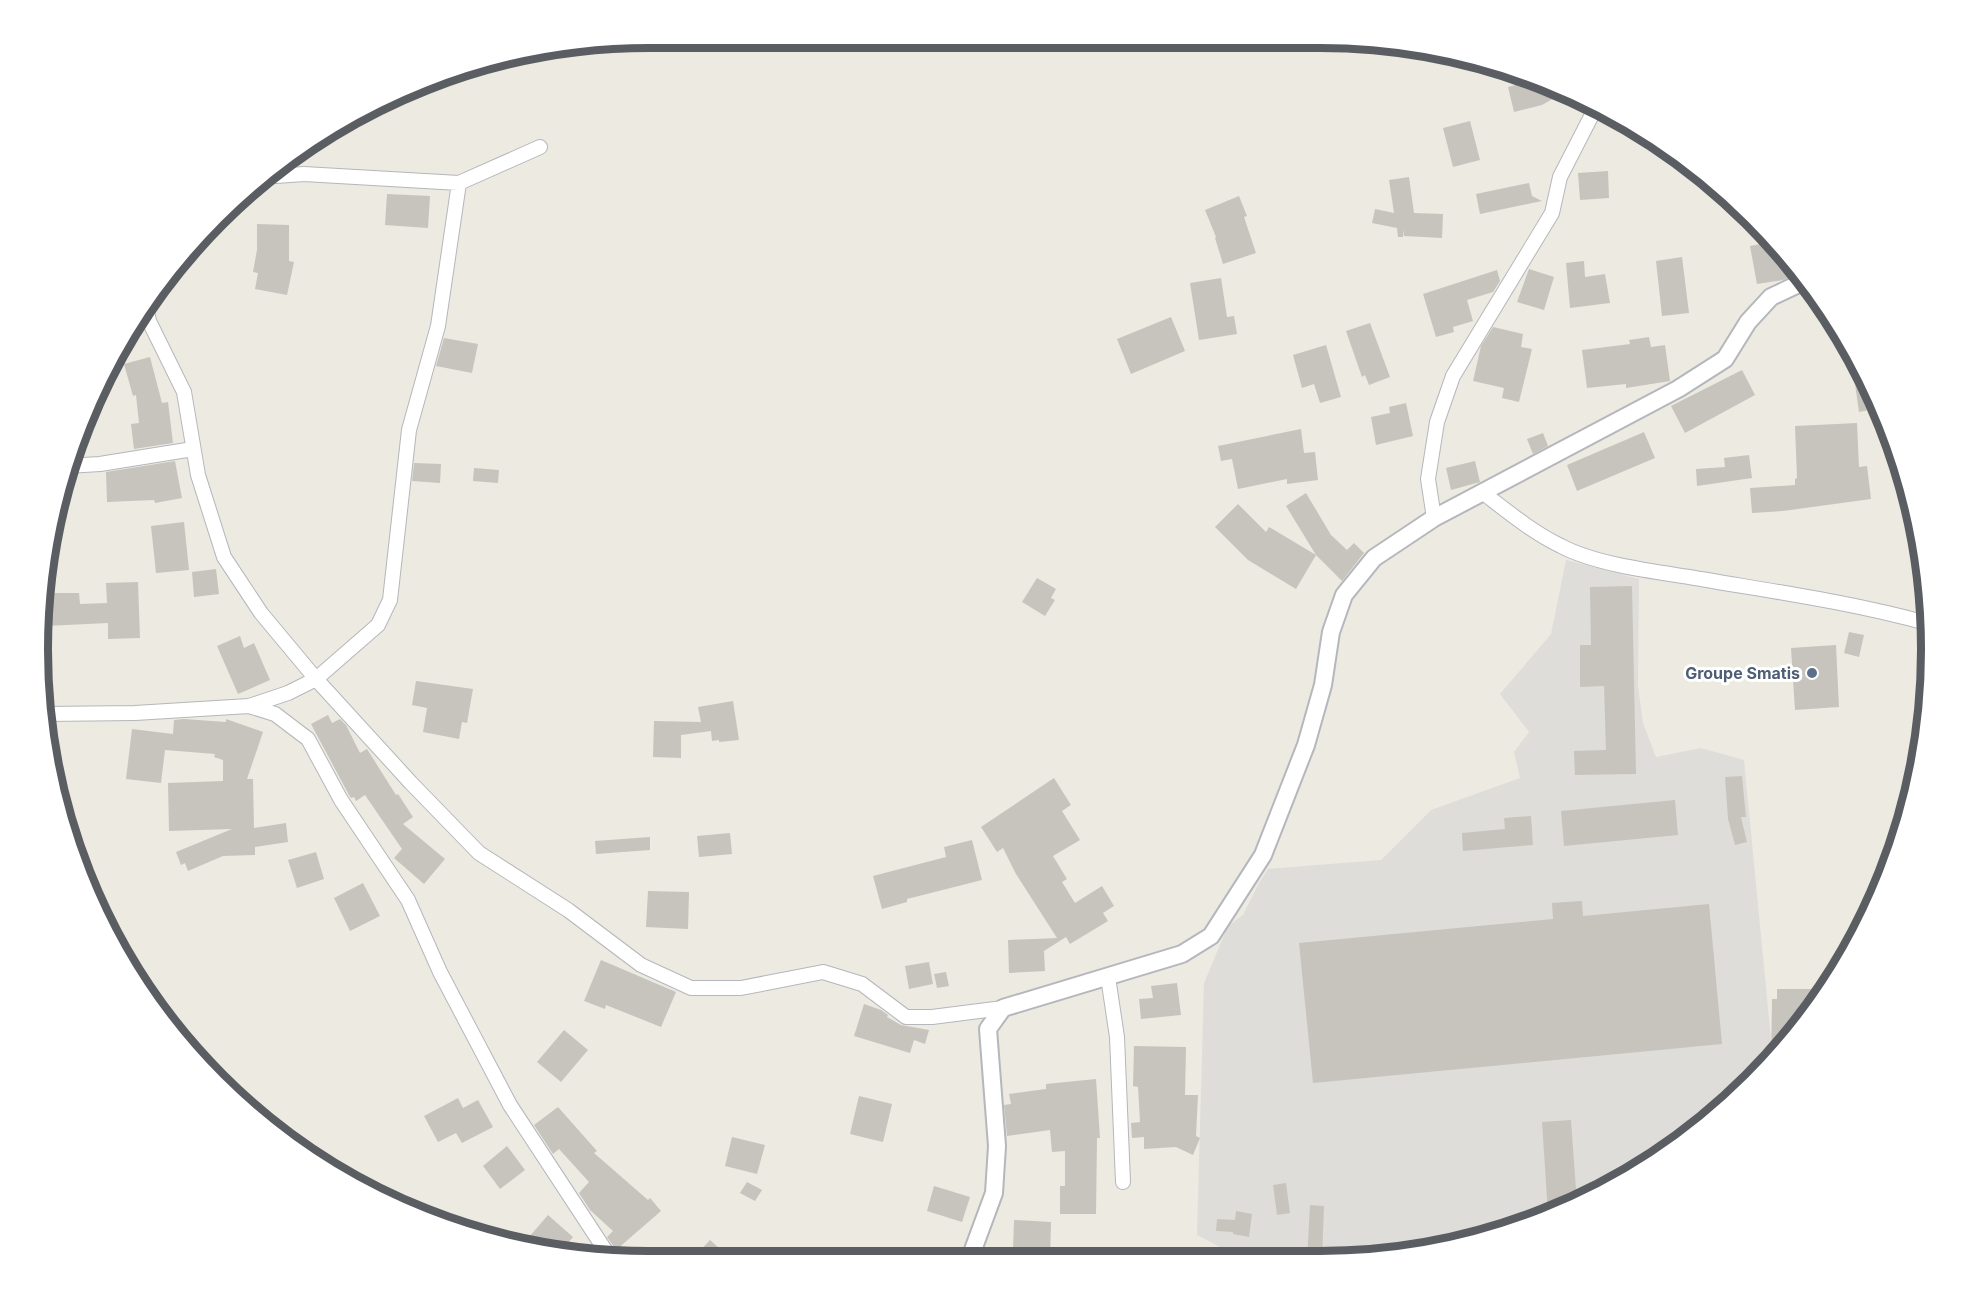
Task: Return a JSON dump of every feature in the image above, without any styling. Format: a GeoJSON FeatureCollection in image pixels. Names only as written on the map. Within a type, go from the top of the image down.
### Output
{"type":"FeatureCollection","features":[{"type":"Feature","properties":{"kind":"street"},"geometry":{"type":"LineString","coordinates":[[1434,518],[1428,479],[1437,422],[1452,376],[1552,213],[1560,177],[1593,114]]}},
{"type":"Feature","properties":{"kind":"street"},"geometry":{"type":"LineString","coordinates":[[278,176],[304,174],[459,183],[540,147]]}},
{"type":"Feature","properties":{"kind":"street"},"geometry":{"type":"LineString","coordinates":[[52,714],[135,713],[249,706],[288,693],[316,679],[378,625],[390,600],[409,430],[438,326],[459,183]]}},
{"type":"Feature","properties":{"kind":"street"},"geometry":{"type":"LineString","coordinates":[[147,318],[184,392],[198,475],[224,557],[261,613],[316,679],[479,853],[568,910],[641,965],[691,988],[741,988],[823,972],[862,984],[906,1017],[932,1017],[1003,1008],[1182,954],[1211,936],[1263,855],[1306,745],[1323,685],[1331,632],[1344,595],[1374,558],[1434,518],[1678,389],[1725,359],[1748,322],[1771,297],[1798,284]]}},
{"type":"Feature","properties":{"kind":"street"},"geometry":{"type":"LineString","coordinates":[[77,465],[100,464],[193,449]]}},
{"type":"Feature","properties":{"kind":"street"},"geometry":{"type":"LineString","coordinates":[[1482,492],[1516,518],[1562,547],[1591,556],[1630,567],[1817,598],[1920,621]]}},
{"type":"Feature","properties":{"kind":"street"},"geometry":{"type":"LineString","coordinates":[[249,706],[275,714],[309,739],[341,800],[408,900],[440,972],[510,1105],[605,1249]]}},
{"type":"Feature","properties":{"kind":"street"},"geometry":{"type":"LineString","coordinates":[[1108,977],[1117,1037],[1123,1182]]}},
{"type":"Feature","properties":{"kind":"street"},"geometry":{"type":"LineString","coordinates":[[973,1251],[994,1193],[997,1146],[988,1029],[1003,1008]]}},
{"type":"Feature","properties":{"kind":"shaded area"},"geometry":{"type":"Polygon","coordinates":[[[1566,560],[1639,579],[1638,686],[1643,723],[1656,757],[1701,748],[1744,760],[1772,1046],[1716,1102],[1654,1150],[1586,1189],[1513,1219],[1475,1231],[1437,1239],[1359,1250],[1228,1251],[1197,1235],[1204,983],[1228,926],[1243,915],[1268,869],[1381,860],[1431,810],[1520,778],[1514,752],[1529,732],[1500,694],[1551,634],[1566,560]]]}},
{"type":"Feature","properties":{"kind":"building"},"geometry":{"type":"Polygon","coordinates":[[[1522,83],[1556,97],[1542,105],[1514,112],[1508,87],[1522,83]]]}},
{"type":"Feature","properties":{"kind":"building"},"geometry":{"type":"Polygon","coordinates":[[[1470,121],[1480,160],[1453,167],[1443,128],[1470,121]]]}},
{"type":"Feature","properties":{"kind":"building"},"geometry":{"type":"Polygon","coordinates":[[[1608,171],[1609,198],[1580,200],[1578,173],[1608,171]]]}},
{"type":"Feature","properties":{"kind":"building"},"geometry":{"type":"Polygon","coordinates":[[[1409,177],[1414,213],[1443,214],[1442,238],[1404,236],[1403,230],[1403,237],[1398,237],[1397,228],[1372,223],[1375,209],[1394,213],[1389,180],[1409,177]]]}},
{"type":"Feature","properties":{"kind":"building"},"geometry":{"type":"Polygon","coordinates":[[[1529,183],[1532,196],[1542,201],[1480,214],[1476,194],[1529,183]]]}},
{"type":"Feature","properties":{"kind":"building"},"geometry":{"type":"Polygon","coordinates":[[[387,194],[430,196],[428,228],[385,225],[387,194]]]}},
{"type":"Feature","properties":{"kind":"building"},"geometry":{"type":"Polygon","coordinates":[[[1239,196],[1247,216],[1244,217],[1256,253],[1223,264],[1216,237],[1205,210],[1239,196]]]}},
{"type":"Feature","properties":{"kind":"building"},"geometry":{"type":"Polygon","coordinates":[[[257,224],[289,225],[289,261],[294,262],[287,295],[255,289],[258,273],[253,272],[257,250],[257,224]]]}},
{"type":"Feature","properties":{"kind":"building"},"geometry":{"type":"Polygon","coordinates":[[[1763,244],[1791,276],[1783,280],[1757,284],[1750,246],[1763,244]]]}},
{"type":"Feature","properties":{"kind":"building"},"geometry":{"type":"Polygon","coordinates":[[[1682,257],[1689,313],[1662,316],[1656,261],[1682,257]]]}},
{"type":"Feature","properties":{"kind":"building"},"geometry":{"type":"Polygon","coordinates":[[[1584,261],[1585,277],[1605,274],[1610,303],[1570,308],[1566,263],[1584,261]]]}},
{"type":"Feature","properties":{"kind":"building"},"geometry":{"type":"Polygon","coordinates":[[[1529,269],[1554,277],[1544,310],[1517,302],[1529,269]]]}},
{"type":"Feature","properties":{"kind":"building"},"geometry":{"type":"Polygon","coordinates":[[[1497,270],[1500,281],[1493,292],[1467,300],[1473,321],[1453,327],[1454,332],[1436,337],[1423,294],[1497,270]]]}},
{"type":"Feature","properties":{"kind":"building"},"geometry":{"type":"Polygon","coordinates":[[[1221,278],[1227,317],[1234,316],[1237,334],[1199,340],[1190,283],[1221,278]]]}},
{"type":"Feature","properties":{"kind":"building"},"geometry":{"type":"Polygon","coordinates":[[[1171,317],[1185,351],[1131,374],[1117,339],[1171,317]]]}},
{"type":"Feature","properties":{"kind":"building"},"geometry":{"type":"Polygon","coordinates":[[[1370,323],[1390,377],[1369,385],[1365,375],[1362,377],[1346,331],[1370,323]]]}},
{"type":"Feature","properties":{"kind":"building"},"geometry":{"type":"Polygon","coordinates":[[[1493,327],[1523,334],[1521,347],[1532,349],[1519,402],[1502,398],[1504,388],[1473,381],[1481,346],[1493,327]]]}},
{"type":"Feature","properties":{"kind":"building"},"geometry":{"type":"Polygon","coordinates":[[[1649,337],[1651,347],[1665,345],[1670,381],[1626,388],[1626,384],[1587,388],[1582,350],[1630,344],[1629,340],[1649,337]]]}},
{"type":"Feature","properties":{"kind":"building"},"geometry":{"type":"Polygon","coordinates":[[[444,338],[478,344],[472,373],[436,366],[444,338]]]}},
{"type":"Feature","properties":{"kind":"building"},"geometry":{"type":"Polygon","coordinates":[[[1326,345],[1341,397],[1320,403],[1314,384],[1302,388],[1293,355],[1326,345]]]}},
{"type":"Feature","properties":{"kind":"building"},"geometry":{"type":"Polygon","coordinates":[[[150,357],[162,403],[168,402],[173,443],[134,449],[131,424],[139,423],[136,395],[133,396],[124,364],[150,357]]]}},
{"type":"Feature","properties":{"kind":"building"},"geometry":{"type":"Polygon","coordinates":[[[1742,370],[1755,395],[1685,433],[1671,406],[1742,370]]]}},
{"type":"Feature","properties":{"kind":"building"},"geometry":{"type":"Polygon","coordinates":[[[1859,383],[1871,410],[1859,412],[1855,384],[1859,383]]]}},
{"type":"Feature","properties":{"kind":"building"},"geometry":{"type":"Polygon","coordinates":[[[1406,403],[1413,436],[1376,445],[1371,417],[1390,413],[1389,407],[1406,403]]]}},
{"type":"Feature","properties":{"kind":"building"},"geometry":{"type":"Polygon","coordinates":[[[1857,423],[1859,467],[1867,466],[1871,499],[1752,513],[1750,488],[1795,485],[1797,478],[1795,426],[1857,423]]]}},
{"type":"Feature","properties":{"kind":"building"},"geometry":{"type":"Polygon","coordinates":[[[1301,429],[1304,453],[1315,452],[1318,480],[1287,484],[1287,479],[1238,489],[1232,459],[1221,461],[1218,446],[1301,429]]]}},
{"type":"Feature","properties":{"kind":"building"},"geometry":{"type":"Polygon","coordinates":[[[1644,432],[1655,458],[1577,491],[1567,465],[1644,432]]]}},
{"type":"Feature","properties":{"kind":"building"},"geometry":{"type":"Polygon","coordinates":[[[1543,433],[1548,446],[1533,454],[1527,439],[1543,433]]]}},
{"type":"Feature","properties":{"kind":"building"},"geometry":{"type":"Polygon","coordinates":[[[1749,455],[1752,478],[1697,486],[1696,469],[1725,467],[1724,458],[1749,455]]]}},
{"type":"Feature","properties":{"kind":"building"},"geometry":{"type":"Polygon","coordinates":[[[175,461],[182,498],[155,503],[154,500],[107,502],[106,472],[175,461]]]}},
{"type":"Feature","properties":{"kind":"building"},"geometry":{"type":"Polygon","coordinates":[[[1475,461],[1480,482],[1451,490],[1446,468],[1475,461]]]}},
{"type":"Feature","properties":{"kind":"building"},"geometry":{"type":"Polygon","coordinates":[[[414,463],[441,464],[440,483],[412,481],[414,463]]]}},
{"type":"Feature","properties":{"kind":"building"},"geometry":{"type":"Polygon","coordinates":[[[474,468],[499,470],[498,483],[473,481],[474,468]]]}},
{"type":"Feature","properties":{"kind":"building"},"geometry":{"type":"Polygon","coordinates":[[[1306,493],[1331,535],[1347,550],[1354,543],[1364,553],[1342,581],[1316,555],[1286,506],[1306,493]]]}},
{"type":"Feature","properties":{"kind":"building"},"geometry":{"type":"Polygon","coordinates":[[[1238,504],[1266,532],[1269,527],[1316,555],[1296,589],[1248,560],[1215,527],[1238,504]]]}},
{"type":"Feature","properties":{"kind":"building"},"geometry":{"type":"Polygon","coordinates":[[[184,522],[189,570],[156,573],[151,526],[184,522]]]}},
{"type":"Feature","properties":{"kind":"building"},"geometry":{"type":"Polygon","coordinates":[[[216,569],[219,594],[194,597],[192,572],[216,569]]]}},
{"type":"Feature","properties":{"kind":"building"},"geometry":{"type":"Polygon","coordinates":[[[1037,578],[1056,589],[1051,598],[1055,600],[1045,616],[1022,602],[1037,578]]]}},
{"type":"Feature","properties":{"kind":"building"},"geometry":{"type":"Polygon","coordinates":[[[138,582],[140,638],[108,639],[108,623],[49,626],[51,593],[79,593],[80,604],[107,603],[106,583],[138,582]]]}},
{"type":"Feature","properties":{"kind":"building"},"geometry":{"type":"Polygon","coordinates":[[[1632,586],[1636,774],[1575,775],[1574,751],[1606,750],[1604,686],[1580,687],[1580,645],[1591,645],[1590,587],[1632,586]]]}},
{"type":"Feature","properties":{"kind":"building"},"geometry":{"type":"Polygon","coordinates":[[[1849,632],[1864,635],[1859,657],[1844,653],[1849,632]]]}},
{"type":"Feature","properties":{"kind":"building"},"geometry":{"type":"Polygon","coordinates":[[[240,636],[244,648],[254,643],[270,680],[238,694],[217,646],[240,636]]]}},
{"type":"Feature","properties":{"kind":"building"},"geometry":{"type":"Polygon","coordinates":[[[1836,645],[1839,707],[1795,710],[1791,648],[1836,645]]]}},
{"type":"Feature","properties":{"kind":"building"},"geometry":{"type":"Polygon","coordinates":[[[416,681],[473,689],[467,723],[462,722],[459,739],[423,732],[427,708],[412,705],[416,681]]]}},
{"type":"Feature","properties":{"kind":"building"},"geometry":{"type":"Polygon","coordinates":[[[733,701],[739,740],[712,741],[711,731],[681,735],[681,758],[653,757],[654,721],[701,722],[698,707],[733,701]]]}},
{"type":"Feature","properties":{"kind":"building"},"geometry":{"type":"Polygon","coordinates":[[[328,715],[332,723],[340,719],[346,725],[360,753],[367,749],[396,795],[398,794],[413,817],[403,824],[445,859],[424,884],[394,858],[402,849],[365,795],[356,801],[349,795],[311,724],[328,715]]]}},
{"type":"Feature","properties":{"kind":"building"},"geometry":{"type":"Polygon","coordinates":[[[226,719],[263,732],[247,779],[253,779],[254,828],[286,823],[288,842],[255,847],[255,855],[223,856],[188,871],[185,863],[181,865],[176,852],[232,829],[169,831],[168,783],[223,781],[223,760],[214,757],[215,754],[165,750],[161,783],[126,779],[132,729],[173,734],[174,720],[226,722],[226,719]]]}},
{"type":"Feature","properties":{"kind":"building"},"geometry":{"type":"Polygon","coordinates":[[[1742,776],[1746,817],[1741,817],[1747,842],[1735,845],[1728,819],[1725,777],[1742,776]]]}},
{"type":"Feature","properties":{"kind":"building"},"geometry":{"type":"Polygon","coordinates":[[[1054,778],[1071,805],[1062,811],[1080,840],[1053,856],[1067,879],[1062,882],[1075,903],[1102,886],[1114,906],[1103,913],[1108,921],[1070,944],[1066,937],[1044,951],[1045,971],[1009,973],[1008,940],[1057,938],[1016,874],[1003,848],[997,852],[981,827],[1054,778]]]}},
{"type":"Feature","properties":{"kind":"building"},"geometry":{"type":"Polygon","coordinates":[[[1675,800],[1678,835],[1564,846],[1561,811],[1675,800]]]}},
{"type":"Feature","properties":{"kind":"building"},"geometry":{"type":"Polygon","coordinates":[[[1531,816],[1533,845],[1463,851],[1462,833],[1505,829],[1504,818],[1531,816]]]}},
{"type":"Feature","properties":{"kind":"building"},"geometry":{"type":"Polygon","coordinates":[[[730,833],[732,854],[699,857],[697,836],[730,833]]]}},
{"type":"Feature","properties":{"kind":"building"},"geometry":{"type":"Polygon","coordinates":[[[650,837],[650,850],[596,854],[595,841],[650,837]]]}},
{"type":"Feature","properties":{"kind":"building"},"geometry":{"type":"Polygon","coordinates":[[[972,840],[982,880],[907,899],[907,902],[882,909],[873,876],[946,857],[944,847],[972,840]]]}},
{"type":"Feature","properties":{"kind":"building"},"geometry":{"type":"Polygon","coordinates":[[[316,852],[324,879],[297,888],[288,860],[316,852]]]}},
{"type":"Feature","properties":{"kind":"building"},"geometry":{"type":"Polygon","coordinates":[[[363,883],[380,916],[350,931],[334,898],[363,883]]]}},
{"type":"Feature","properties":{"kind":"building"},"geometry":{"type":"Polygon","coordinates":[[[648,891],[689,892],[688,929],[646,927],[648,891]]]}},
{"type":"Feature","properties":{"kind":"building"},"geometry":{"type":"Polygon","coordinates":[[[1582,901],[1583,916],[1709,904],[1722,1044],[1313,1083],[1299,943],[1553,919],[1552,903],[1582,901]]]}},
{"type":"Feature","properties":{"kind":"building"},"geometry":{"type":"Polygon","coordinates":[[[601,960],[676,992],[661,1027],[606,1005],[605,1009],[584,1001],[601,960]]]}},
{"type":"Feature","properties":{"kind":"building"},"geometry":{"type":"Polygon","coordinates":[[[929,962],[933,984],[909,989],[905,966],[929,962]]]}},
{"type":"Feature","properties":{"kind":"building"},"geometry":{"type":"Polygon","coordinates":[[[946,972],[949,986],[937,988],[934,974],[946,972]]]}},
{"type":"Feature","properties":{"kind":"building"},"geometry":{"type":"Polygon","coordinates":[[[1177,983],[1181,1015],[1141,1019],[1139,999],[1153,998],[1151,986],[1177,983]]]}},
{"type":"Feature","properties":{"kind":"building"},"geometry":{"type":"Polygon","coordinates":[[[1777,989],[1816,989],[1771,1047],[1772,999],[1777,999],[1777,989]]]}},
{"type":"Feature","properties":{"kind":"building"},"geometry":{"type":"Polygon","coordinates":[[[864,1004],[881,1010],[888,1015],[887,1017],[901,1025],[929,1030],[925,1044],[914,1040],[910,1053],[854,1036],[864,1004]]]}},
{"type":"Feature","properties":{"kind":"building"},"geometry":{"type":"Polygon","coordinates":[[[564,1030],[588,1050],[561,1082],[537,1062],[564,1030]]]}},
{"type":"Feature","properties":{"kind":"building"},"geometry":{"type":"Polygon","coordinates":[[[1134,1046],[1186,1047],[1185,1095],[1198,1095],[1196,1136],[1200,1138],[1193,1155],[1176,1147],[1144,1149],[1144,1137],[1132,1138],[1131,1123],[1140,1122],[1138,1087],[1133,1086],[1134,1046]]]}},
{"type":"Feature","properties":{"kind":"building"},"geometry":{"type":"Polygon","coordinates":[[[1096,1079],[1100,1138],[1097,1138],[1096,1214],[1060,1214],[1060,1186],[1065,1186],[1065,1151],[1052,1152],[1050,1130],[1007,1136],[1004,1105],[1011,1104],[1009,1094],[1046,1089],[1046,1084],[1096,1079]]]}},
{"type":"Feature","properties":{"kind":"building"},"geometry":{"type":"Polygon","coordinates":[[[859,1096],[892,1104],[883,1142],[850,1134],[859,1096]]]}},
{"type":"Feature","properties":{"kind":"building"},"geometry":{"type":"Polygon","coordinates":[[[458,1098],[463,1108],[478,1100],[493,1127],[462,1143],[456,1133],[438,1142],[424,1116],[458,1098]]]}},
{"type":"Feature","properties":{"kind":"building"},"geometry":{"type":"Polygon","coordinates":[[[558,1107],[597,1151],[594,1153],[648,1200],[650,1198],[661,1211],[616,1250],[607,1237],[613,1231],[590,1210],[579,1193],[589,1182],[559,1149],[553,1154],[534,1125],[558,1107]]]}},
{"type":"Feature","properties":{"kind":"building"},"geometry":{"type":"Polygon","coordinates":[[[1571,1120],[1576,1193],[1547,1206],[1542,1122],[1571,1120]]]}},
{"type":"Feature","properties":{"kind":"building"},"geometry":{"type":"Polygon","coordinates":[[[732,1137],[765,1145],[757,1174],[725,1166],[732,1137]]]}},
{"type":"Feature","properties":{"kind":"building"},"geometry":{"type":"Polygon","coordinates":[[[507,1146],[525,1170],[500,1189],[483,1166],[507,1146]]]}},
{"type":"Feature","properties":{"kind":"building"},"geometry":{"type":"Polygon","coordinates":[[[747,1182],[762,1190],[755,1201],[740,1193],[747,1182]]]}},
{"type":"Feature","properties":{"kind":"building"},"geometry":{"type":"Polygon","coordinates":[[[1286,1183],[1290,1213],[1277,1215],[1273,1185],[1286,1183]]]}},
{"type":"Feature","properties":{"kind":"building"},"geometry":{"type":"Polygon","coordinates":[[[934,1186],[970,1197],[962,1222],[927,1211],[934,1186]]]}},
{"type":"Feature","properties":{"kind":"building"},"geometry":{"type":"Polygon","coordinates":[[[1310,1205],[1324,1206],[1322,1251],[1307,1251],[1310,1205]]]}},
{"type":"Feature","properties":{"kind":"building"},"geometry":{"type":"Polygon","coordinates":[[[1236,1211],[1252,1214],[1249,1237],[1233,1234],[1233,1232],[1216,1231],[1217,1219],[1235,1220],[1236,1211]]]}},
{"type":"Feature","properties":{"kind":"building"},"geometry":{"type":"Polygon","coordinates":[[[548,1215],[573,1237],[566,1245],[529,1237],[548,1215]]]}},
{"type":"Feature","properties":{"kind":"building"},"geometry":{"type":"Polygon","coordinates":[[[1014,1220],[1051,1222],[1050,1251],[1013,1251],[1014,1220]]]}},
{"type":"Feature","properties":{"kind":"building"},"geometry":{"type":"Polygon","coordinates":[[[710,1240],[722,1251],[700,1251],[710,1240]]]}},
{"type":"Feature","properties":{"kind":"place","name":"Groupe Smatis"},"geometry":{"type":"Point","coordinates":[1812,673]}}]}
